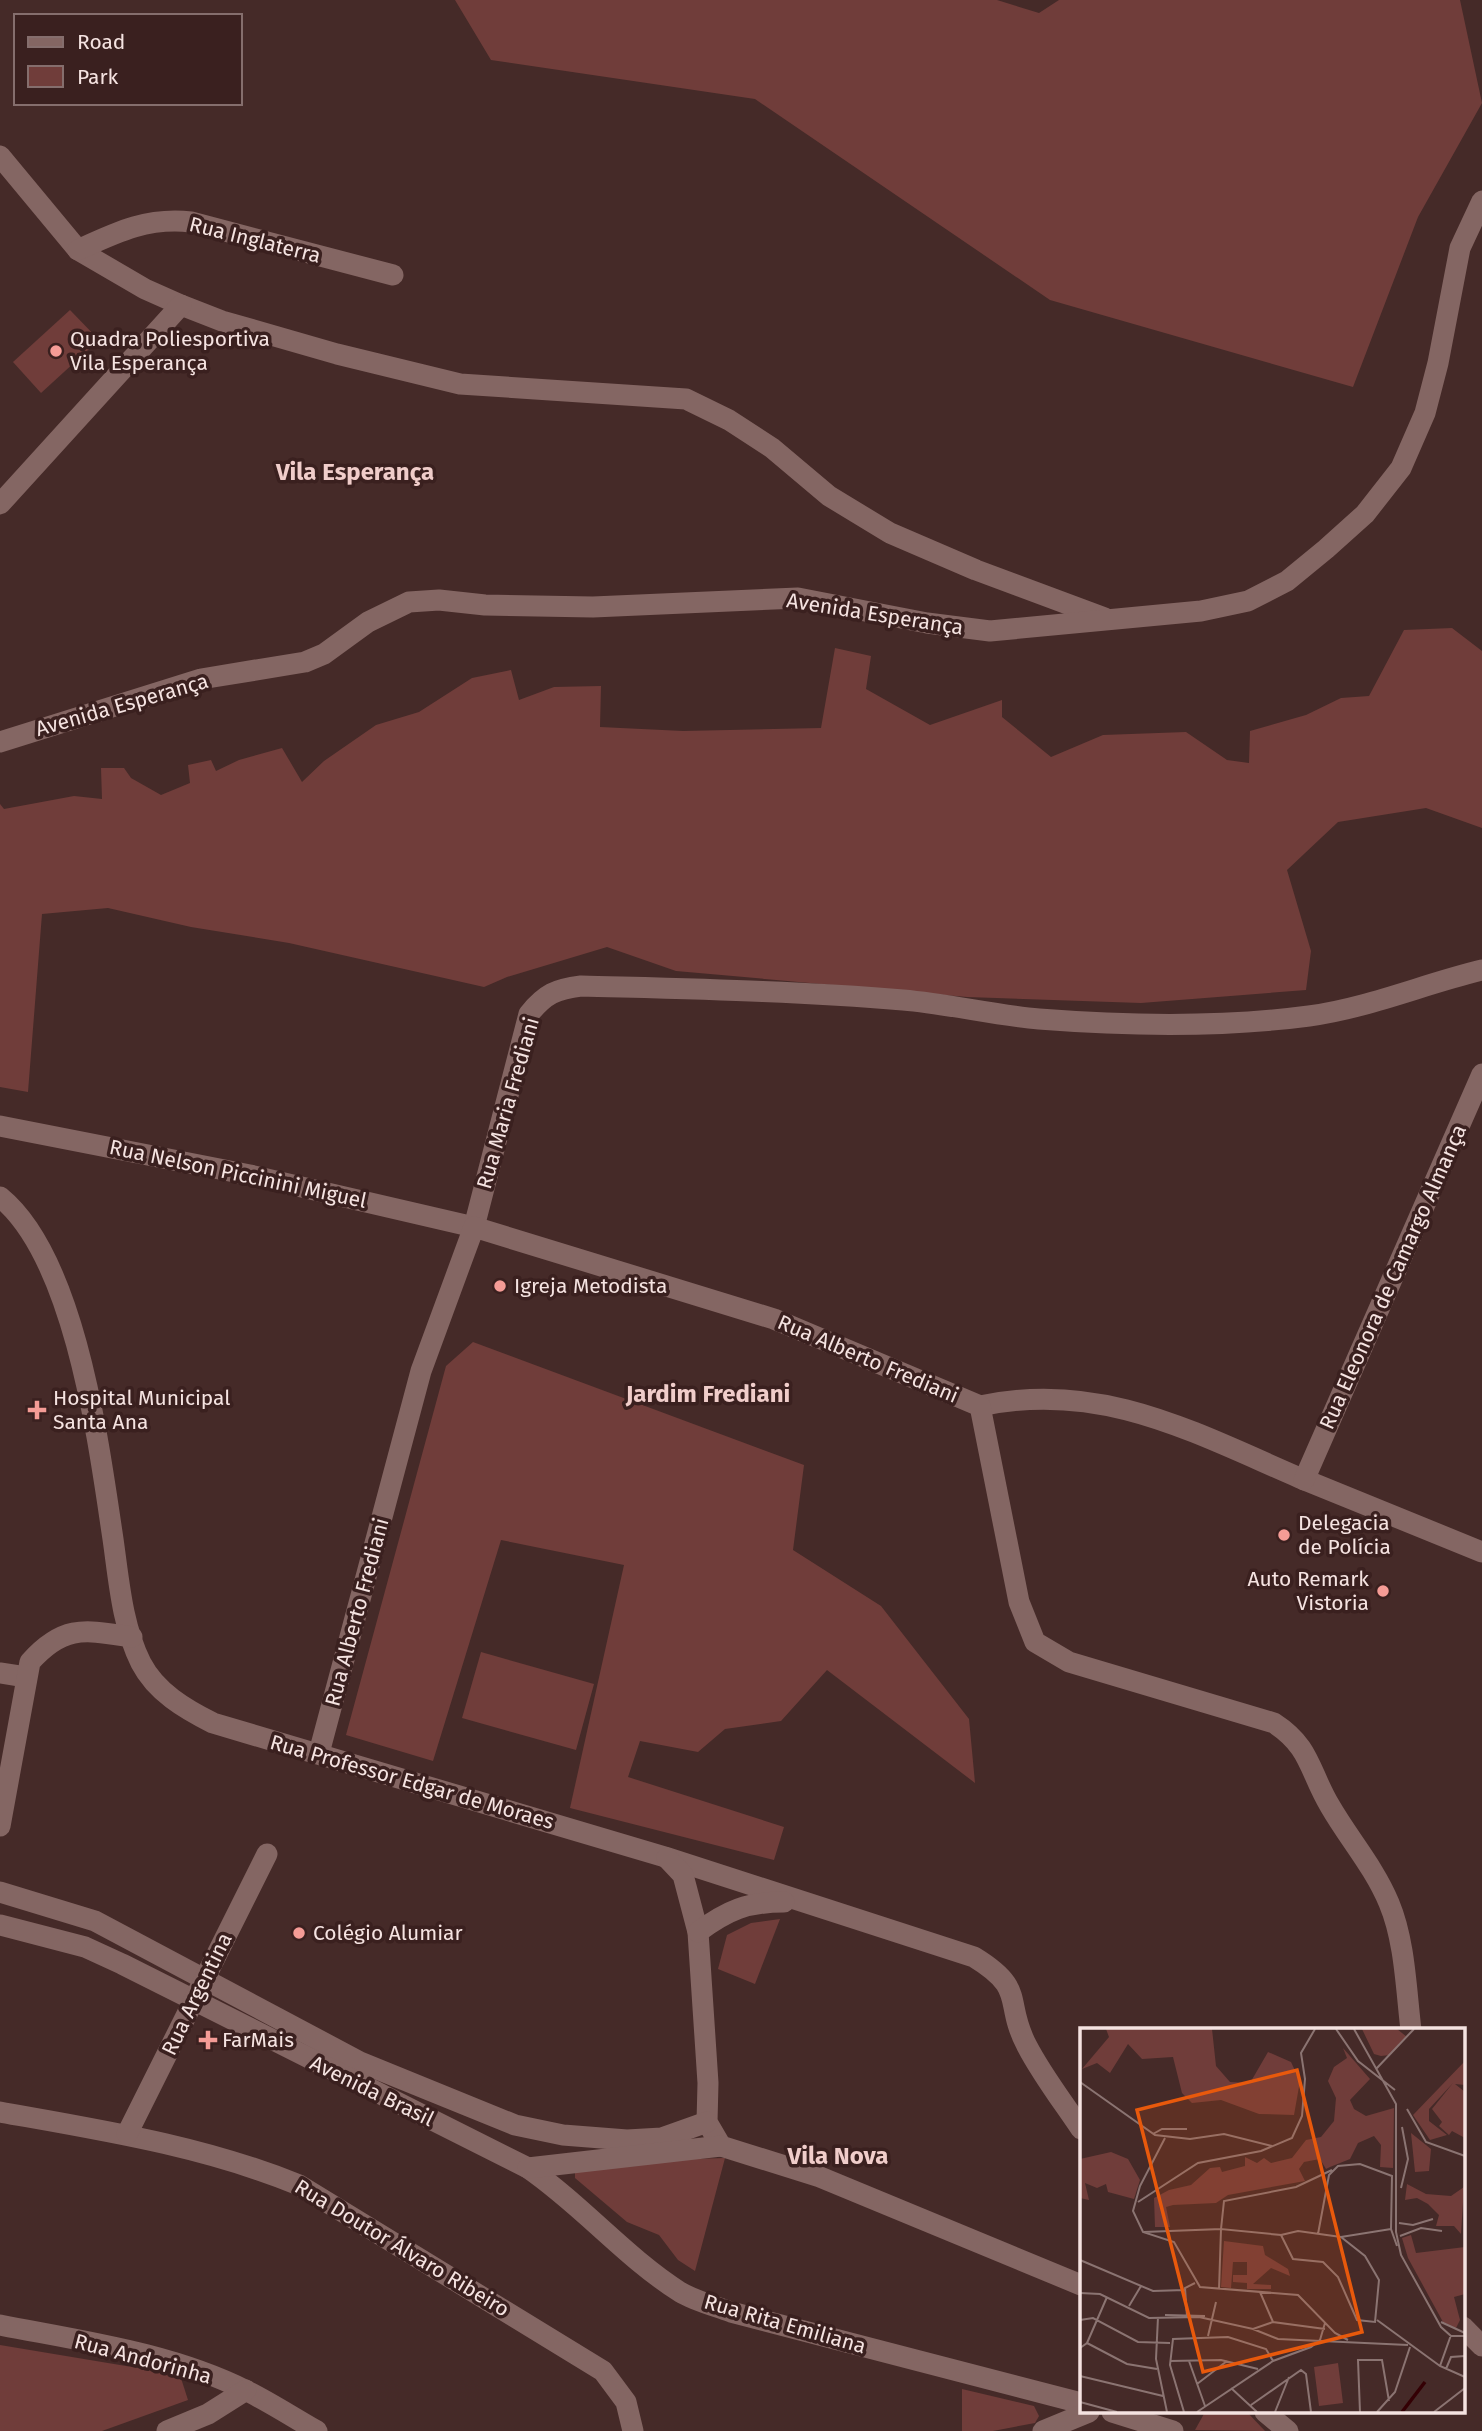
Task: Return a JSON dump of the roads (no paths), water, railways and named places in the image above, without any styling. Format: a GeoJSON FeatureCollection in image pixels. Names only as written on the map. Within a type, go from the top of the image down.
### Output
{"type":"FeatureCollection","features":[{"type":"Feature","properties":{"kind":"street"},"geometry":{"type":"LineString","coordinates":[[0,156],[78,250],[145,289],[181,305],[222,321],[337,354],[460,384],[686,399],[703,405],[761,441],[829,496],[890,533],[976,570],[1107,618]]}},
{"type":"Feature","properties":{"kind":"street","name":"Avenida Esperança"},"geometry":{"type":"LineString","coordinates":[[0,742],[201,679],[305,662],[324,654],[368,622],[409,602],[439,600],[485,605],[593,607],[798,598],[927,623],[990,631],[1201,611],[1248,600],[1287,580],[1365,514],[1401,467],[1420,425],[1438,363],[1460,248],[1482,201]]}},
{"type":"Feature","properties":{"kind":"street","name":"Rua Inglaterra"},"geometry":{"type":"LineString","coordinates":[[78,250],[136,225],[172,220],[191,222],[393,275]]}},
{"type":"Feature","properties":{"kind":"street"},"geometry":{"type":"LineString","coordinates":[[0,504],[181,305]]}},
{"type":"Feature","properties":{"kind":"street","name":"Rua Maria Frediani"},"geometry":{"type":"LineString","coordinates":[[474,1227],[529,1014],[543,997],[557,989],[581,986],[853,996],[932,1003],[1037,1019],[1136,1024],[1221,1024],[1310,1016],[1363,1006],[1482,970]]}},
{"type":"Feature","properties":{"kind":"street","name":"Rua Eleonora de Camargo Almança"},"geometry":{"type":"LineString","coordinates":[[1304,1479],[1482,1073]]}},
{"type":"Feature","properties":{"kind":"street","name":"Rua Nelson Piccinini Miguel"},"geometry":{"type":"LineString","coordinates":[[0,1126],[250,1175],[474,1227]]}},
{"type":"Feature","properties":{"kind":"street","name":"Rua Professor Edgar de Moraes"},"geometry":{"type":"LineString","coordinates":[[0,1198],[33,1234],[53,1276],[74,1336],[104,1485],[124,1614],[141,1664],[158,1686],[186,1709],[213,1723],[665,1857],[974,1957],[996,1970],[1007,1982],[1026,2045],[1080,2127]]}},
{"type":"Feature","properties":{"kind":"street","name":"Rua Alberto Frediani"},"geometry":{"type":"LineString","coordinates":[[319,1753],[421,1371],[474,1227],[774,1319],[980,1406],[1019,1602],[1035,1642],[1069,1662],[1273,1723],[1292,1735],[1306,1752],[1329,1806],[1363,1852],[1390,1903],[1404,1966],[1411,2028]]}},
{"type":"Feature","properties":{"kind":"street"},"geometry":{"type":"LineString","coordinates":[[980,1406],[1016,1398],[1045,1398],[1140,1411],[1482,1552]]}},
{"type":"Feature","properties":{"kind":"street"},"geometry":{"type":"LineString","coordinates":[[0,1826],[30,1662],[45,1646],[61,1635],[81,1631],[132,1637]]}},
{"type":"Feature","properties":{"kind":"street"},"geometry":{"type":"LineString","coordinates":[[0,1673],[26,1677]]}},
{"type":"Feature","properties":{"kind":"street","name":"Rua Argentina"},"geometry":{"type":"LineString","coordinates":[[128,2134],[267,1854]]}},
{"type":"Feature","properties":{"kind":"street"},"geometry":{"type":"LineString","coordinates":[[665,1857],[683,1875],[698,1933],[708,2083],[707,2122],[710,2133],[721,2146]]}},
{"type":"Feature","properties":{"kind":"street","name":"Avenida Brasil"},"geometry":{"type":"LineString","coordinates":[[0,1892],[95,1921],[360,2062],[474,2111],[514,2125],[563,2135],[627,2140],[662,2138],[707,2122]]}},
{"type":"Feature","properties":{"kind":"street"},"geometry":{"type":"LineString","coordinates":[[698,1933],[720,1915],[755,1902],[804,1902]]}},
{"type":"Feature","properties":{"kind":"street","name":"Avenida Brasil"},"geometry":{"type":"LineString","coordinates":[[0,1925],[85,1947],[528,2168]]}},
{"type":"Feature","properties":{"kind":"street"},"geometry":{"type":"LineString","coordinates":[[347,2079],[360,2062]]}},
{"type":"Feature","properties":{"kind":"street","name":"Rua Doutor Álvaro Ribeiro"},"geometry":{"type":"LineString","coordinates":[[0,2112],[128,2134],[253,2167],[299,2185],[603,2371],[626,2402],[633,2431]]}},
{"type":"Feature","properties":{"kind":"street"},"geometry":{"type":"LineString","coordinates":[[528,2168],[721,2146],[820,2177],[1080,2286]]}},
{"type":"Feature","properties":{"kind":"street","name":"Rua Rita Emiliana"},"geometry":{"type":"LineString","coordinates":[[528,2168],[559,2190],[613,2239],[682,2293],[732,2312],[1080,2403]]}},
{"type":"Feature","properties":{"kind":"street","name":"Rua Andorinha"},"geometry":{"type":"LineString","coordinates":[[0,2325],[174,2364],[246,2390],[317,2431]]}},
{"type":"Feature","properties":{"kind":"street"},"geometry":{"type":"LineString","coordinates":[[1464,2328],[1482,2347]]}},
{"type":"Feature","properties":{"kind":"street"},"geometry":{"type":"LineString","coordinates":[[167,2431],[208,2414],[246,2390]]}},
{"type":"Feature","properties":{"kind":"street"},"geometry":{"type":"LineString","coordinates":[[1043,2431],[1084,2414]]}},
{"type":"Feature","properties":{"kind":"street"},"geometry":{"type":"LineString","coordinates":[[1118,2414],[1173,2431]]}},
{"type":"Feature","properties":{"kind":"street"},"geometry":{"type":"LineString","coordinates":[[1267,2414],[1287,2431]]}},
{"type":"Feature","properties":{"kind":"place","name":"Quadra Poliesportiva Vila Esperança"},"geometry":{"type":"Point","coordinates":[56,351]}},
{"type":"Feature","properties":{"kind":"place","name":"Igreja Metodista"},"geometry":{"type":"Point","coordinates":[500,1286]}},
{"type":"Feature","properties":{"kind":"place","name":"Hospital Municipal Santa Ana"},"geometry":{"type":"Point","coordinates":[37,1410]}},
{"type":"Feature","properties":{"kind":"place","name":"Delegacia de Polícia"},"geometry":{"type":"Point","coordinates":[1284,1535]}},
{"type":"Feature","properties":{"kind":"place","name":"Auto Remark Vistoria"},"geometry":{"type":"Point","coordinates":[1383,1591]}},
{"type":"Feature","properties":{"kind":"place","name":"Colégio Alumiar"},"geometry":{"type":"Point","coordinates":[299,1933]}},
{"type":"Feature","properties":{"kind":"place","name":"FarMais"},"geometry":{"type":"Point","coordinates":[208,2040]}},
{"type":"Feature","properties":{"kind":"district","name":"Vila Esperança"},"geometry":{"type":"Point","coordinates":[355,472]}},
{"type":"Feature","properties":{"kind":"district","name":"Jardim Frediani"},"geometry":{"type":"Point","coordinates":[708,1394]}},
{"type":"Feature","properties":{"kind":"district","name":"Vila Nova"},"geometry":{"type":"Point","coordinates":[838,2156]}}]}
